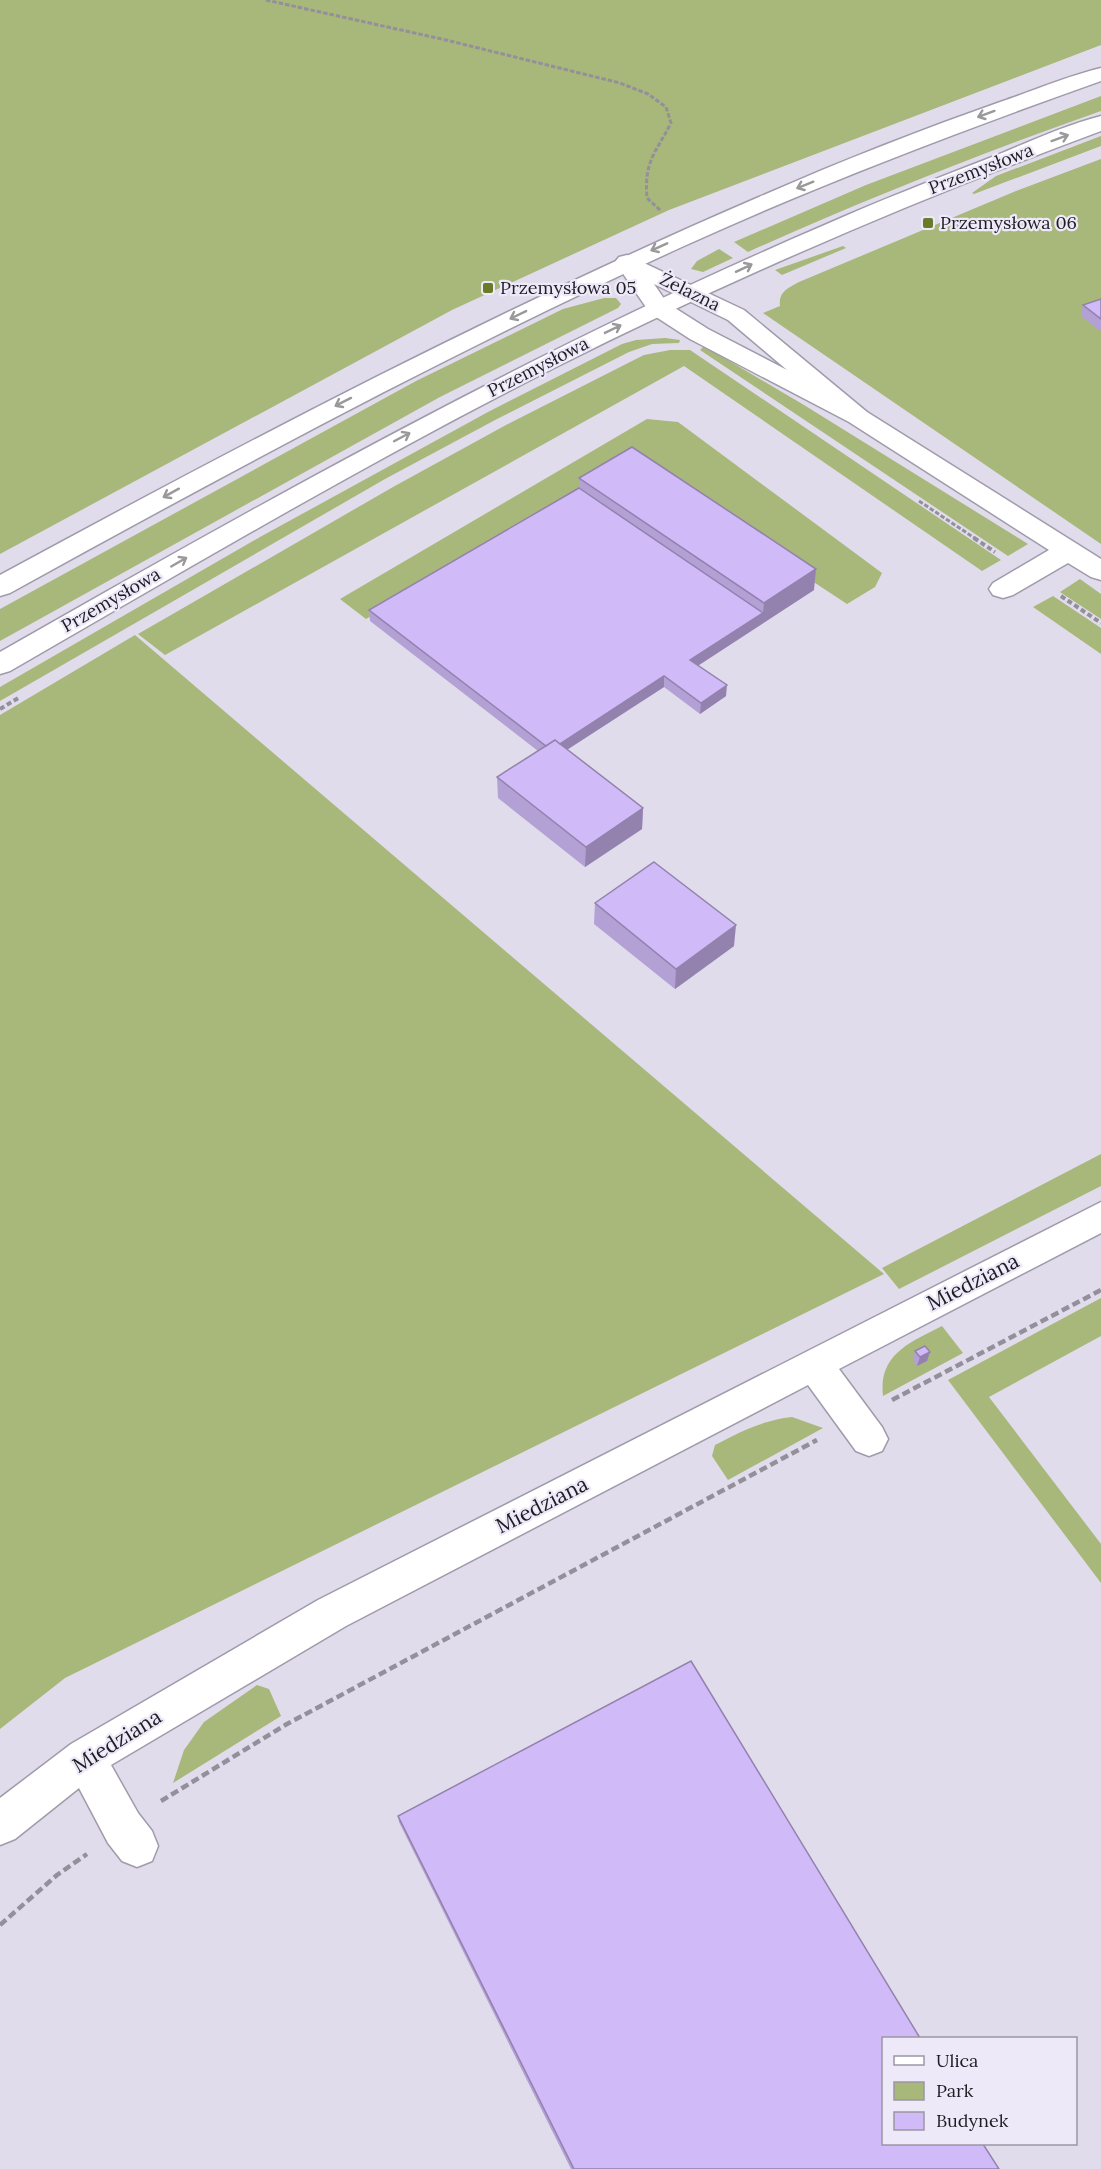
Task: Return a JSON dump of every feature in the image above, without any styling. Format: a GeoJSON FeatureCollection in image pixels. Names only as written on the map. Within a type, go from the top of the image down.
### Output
{"type":"FeatureCollection","features":[{"type":"Feature","properties":{"kind":"main road"},"geometry":{"type":"LineString","coordinates":[[0,587],[412,366],[627,262],[692,232],[937,132],[1101,74]]}},
{"type":"Feature","properties":{"kind":"main road","name":"Przemysłowa"},"geometry":{"type":"LineString","coordinates":[[0,663],[358,460],[658,308],[839,226],[988,165],[1101,123]]}},
{"type":"Feature","properties":{"kind":"main road","name":"Żelazna"},"geometry":{"type":"LineString","coordinates":[[627,262],[736,315],[858,417]]}},
{"type":"Feature","properties":{"kind":"main road","name":"Żelazna"},"geometry":{"type":"LineString","coordinates":[[627,262],[658,308],[699,334],[858,417],[1101,571]]}},
{"type":"Feature","properties":{"kind":"main road"},"geometry":{"type":"LineString","coordinates":[[1003,589],[1071,550]]}},
{"type":"Feature","properties":{"kind":"main road","name":"Miedziana"},"geometry":{"type":"LineString","coordinates":[[0,1824],[85,1758],[332,1613],[1101,1216]]}},
{"type":"Feature","properties":{"kind":"main road"},"geometry":{"type":"LineString","coordinates":[[814,1365],[861,1430]]}},
{"type":"Feature","properties":{"kind":"main road"},"geometry":{"type":"LineString","coordinates":[[85,1758],[130,1837]]}},
{"type":"Feature","properties":{"kind":"path"},"geometry":{"type":"LineString","coordinates":[[266,0],[526,59],[620,83],[648,94],[666,107],[671,123],[664,138],[650,154],[646,166],[647,198],[657,208],[692,232]]}},
{"type":"Feature","properties":{"kind":"path"},"geometry":{"type":"LineString","coordinates":[[0,709],[20,697]]}},
{"type":"Feature","properties":{"kind":"path"},"geometry":{"type":"LineString","coordinates":[[0,1925],[57,1875],[130,1837],[172,1792],[287,1724],[861,1430],[1101,1290]]}},
{"type":"Feature","properties":{"kind":"green space"},"geometry":{"type":"Polygon","coordinates":[[[0,0],[1101,0],[1101,45],[669,210],[452,310],[0,554],[0,0]]]}},
{"type":"Feature","properties":{"kind":"green space"},"geometry":{"type":"Polygon","coordinates":[[[1101,96],[1101,111],[923,178],[748,252],[734,242],[866,185],[1101,96]]]}},
{"type":"Feature","properties":{"kind":"green space"},"geometry":{"type":"Polygon","coordinates":[[[1101,136],[1101,146],[972,193],[996,176],[1101,136]]]}},
{"type":"Feature","properties":{"kind":"green space"},"geometry":{"type":"Polygon","coordinates":[[[1101,159],[1101,544],[763,313],[780,306],[782,294],[799,282],[1016,191],[1101,159]]]}},
{"type":"Feature","properties":{"kind":"green space"},"geometry":{"type":"Polygon","coordinates":[[[843,246],[846,248],[782,275],[775,270],[843,246]]]}},
{"type":"Feature","properties":{"kind":"green space"},"geometry":{"type":"Polygon","coordinates":[[[719,249],[733,258],[703,272],[691,269],[697,261],[719,249]]]}},
{"type":"Feature","properties":{"kind":"green space"},"geometry":{"type":"Polygon","coordinates":[[[604,298],[616,298],[621,304],[618,308],[440,397],[0,641],[0,609],[416,381],[563,309],[604,298]]]}},
{"type":"Feature","properties":{"kind":"green space"},"geometry":{"type":"Polygon","coordinates":[[[665,338],[680,340],[679,343],[652,344],[629,352],[497,419],[385,479],[0,701],[0,687],[260,537],[488,412],[622,344],[636,340],[665,338]]]}},
{"type":"Feature","properties":{"kind":"green space"},"geometry":{"type":"Polygon","coordinates":[[[704,346],[804,405],[1028,544],[1008,556],[700,350],[704,346]]]}},
{"type":"Feature","properties":{"kind":"green space"},"geometry":{"type":"Polygon","coordinates":[[[670,350],[690,350],[1001,560],[982,571],[684,366],[165,655],[138,634],[393,487],[506,425],[644,355],[670,350]]]}},
{"type":"Feature","properties":{"kind":"green space"},"geometry":{"type":"Polygon","coordinates":[[[647,419],[678,422],[882,573],[875,587],[847,604],[631,462],[366,619],[340,599],[647,419]]]}},
{"type":"Feature","properties":{"kind":"green space"},"geometry":{"type":"Polygon","coordinates":[[[1080,579],[1101,594],[1101,619],[1060,592],[1080,579]]]}},
{"type":"Feature","properties":{"kind":"green space"},"geometry":{"type":"Polygon","coordinates":[[[1053,596],[1101,628],[1101,654],[1033,607],[1053,596]]]}},
{"type":"Feature","properties":{"kind":"green space"},"geometry":{"type":"Polygon","coordinates":[[[135,635],[884,1274],[65,1678],[0,1729],[0,715],[135,635]]]}},
{"type":"Feature","properties":{"kind":"green space"},"geometry":{"type":"Polygon","coordinates":[[[1101,1154],[1101,1186],[899,1289],[882,1268],[1101,1154]]]}},
{"type":"Feature","properties":{"kind":"green space"},"geometry":{"type":"Polygon","coordinates":[[[1101,1298],[1101,1336],[989,1397],[1101,1544],[1101,1583],[948,1380],[1101,1298]]]}},
{"type":"Feature","properties":{"kind":"green space"},"geometry":{"type":"Polygon","coordinates":[[[942,1326],[963,1353],[883,1396],[883,1382],[891,1360],[908,1344],[942,1326]]]}},
{"type":"Feature","properties":{"kind":"green space"},"geometry":{"type":"Polygon","coordinates":[[[792,1417],[823,1428],[728,1480],[712,1456],[715,1445],[761,1424],[792,1417]]]}},
{"type":"Feature","properties":{"kind":"green space"},"geometry":{"type":"Polygon","coordinates":[[[257,1685],[269,1689],[281,1716],[173,1783],[184,1750],[204,1722],[257,1685]]]}},
{"type":"Feature","properties":{"kind":"building"},"geometry":{"type":"Polygon","coordinates":[[[1101,299],[1101,319],[1083,305],[1101,299]]]}},
{"type":"Feature","properties":{"kind":"building"},"geometry":{"type":"Polygon","coordinates":[[[632,447],[816,569],[764,603],[579,478],[632,447]]]}},
{"type":"Feature","properties":{"kind":"building"},"geometry":{"type":"Polygon","coordinates":[[[579,488],[763,613],[690,660],[727,685],[701,703],[664,676],[560,744],[555,740],[546,746],[369,610],[579,488]]]}},
{"type":"Feature","properties":{"kind":"building"},"geometry":{"type":"Polygon","coordinates":[[[555,740],[643,808],[586,847],[497,777],[555,740]]]}},
{"type":"Feature","properties":{"kind":"building"},"geometry":{"type":"Polygon","coordinates":[[[654,862],[736,925],[676,969],[595,903],[654,862]]]}},
{"type":"Feature","properties":{"kind":"building"},"geometry":{"type":"Polygon","coordinates":[[[925,1346],[930,1352],[920,1357],[915,1351],[925,1346]]]}},
{"type":"Feature","properties":{"kind":"building"},"geometry":{"type":"Polygon","coordinates":[[[691,1661],[919,2037],[882,2037],[882,2145],[984,2145],[999,2169],[574,2169],[398,1816],[691,1661]]]}},
{"type":"Feature","properties":{"kind":"place","name":"Przemysłowa 06"},"geometry":{"type":"Point","coordinates":[928,223]}},
{"type":"Feature","properties":{"kind":"place","name":"Przemysłowa 05"},"geometry":{"type":"Point","coordinates":[488,288]}}]}
